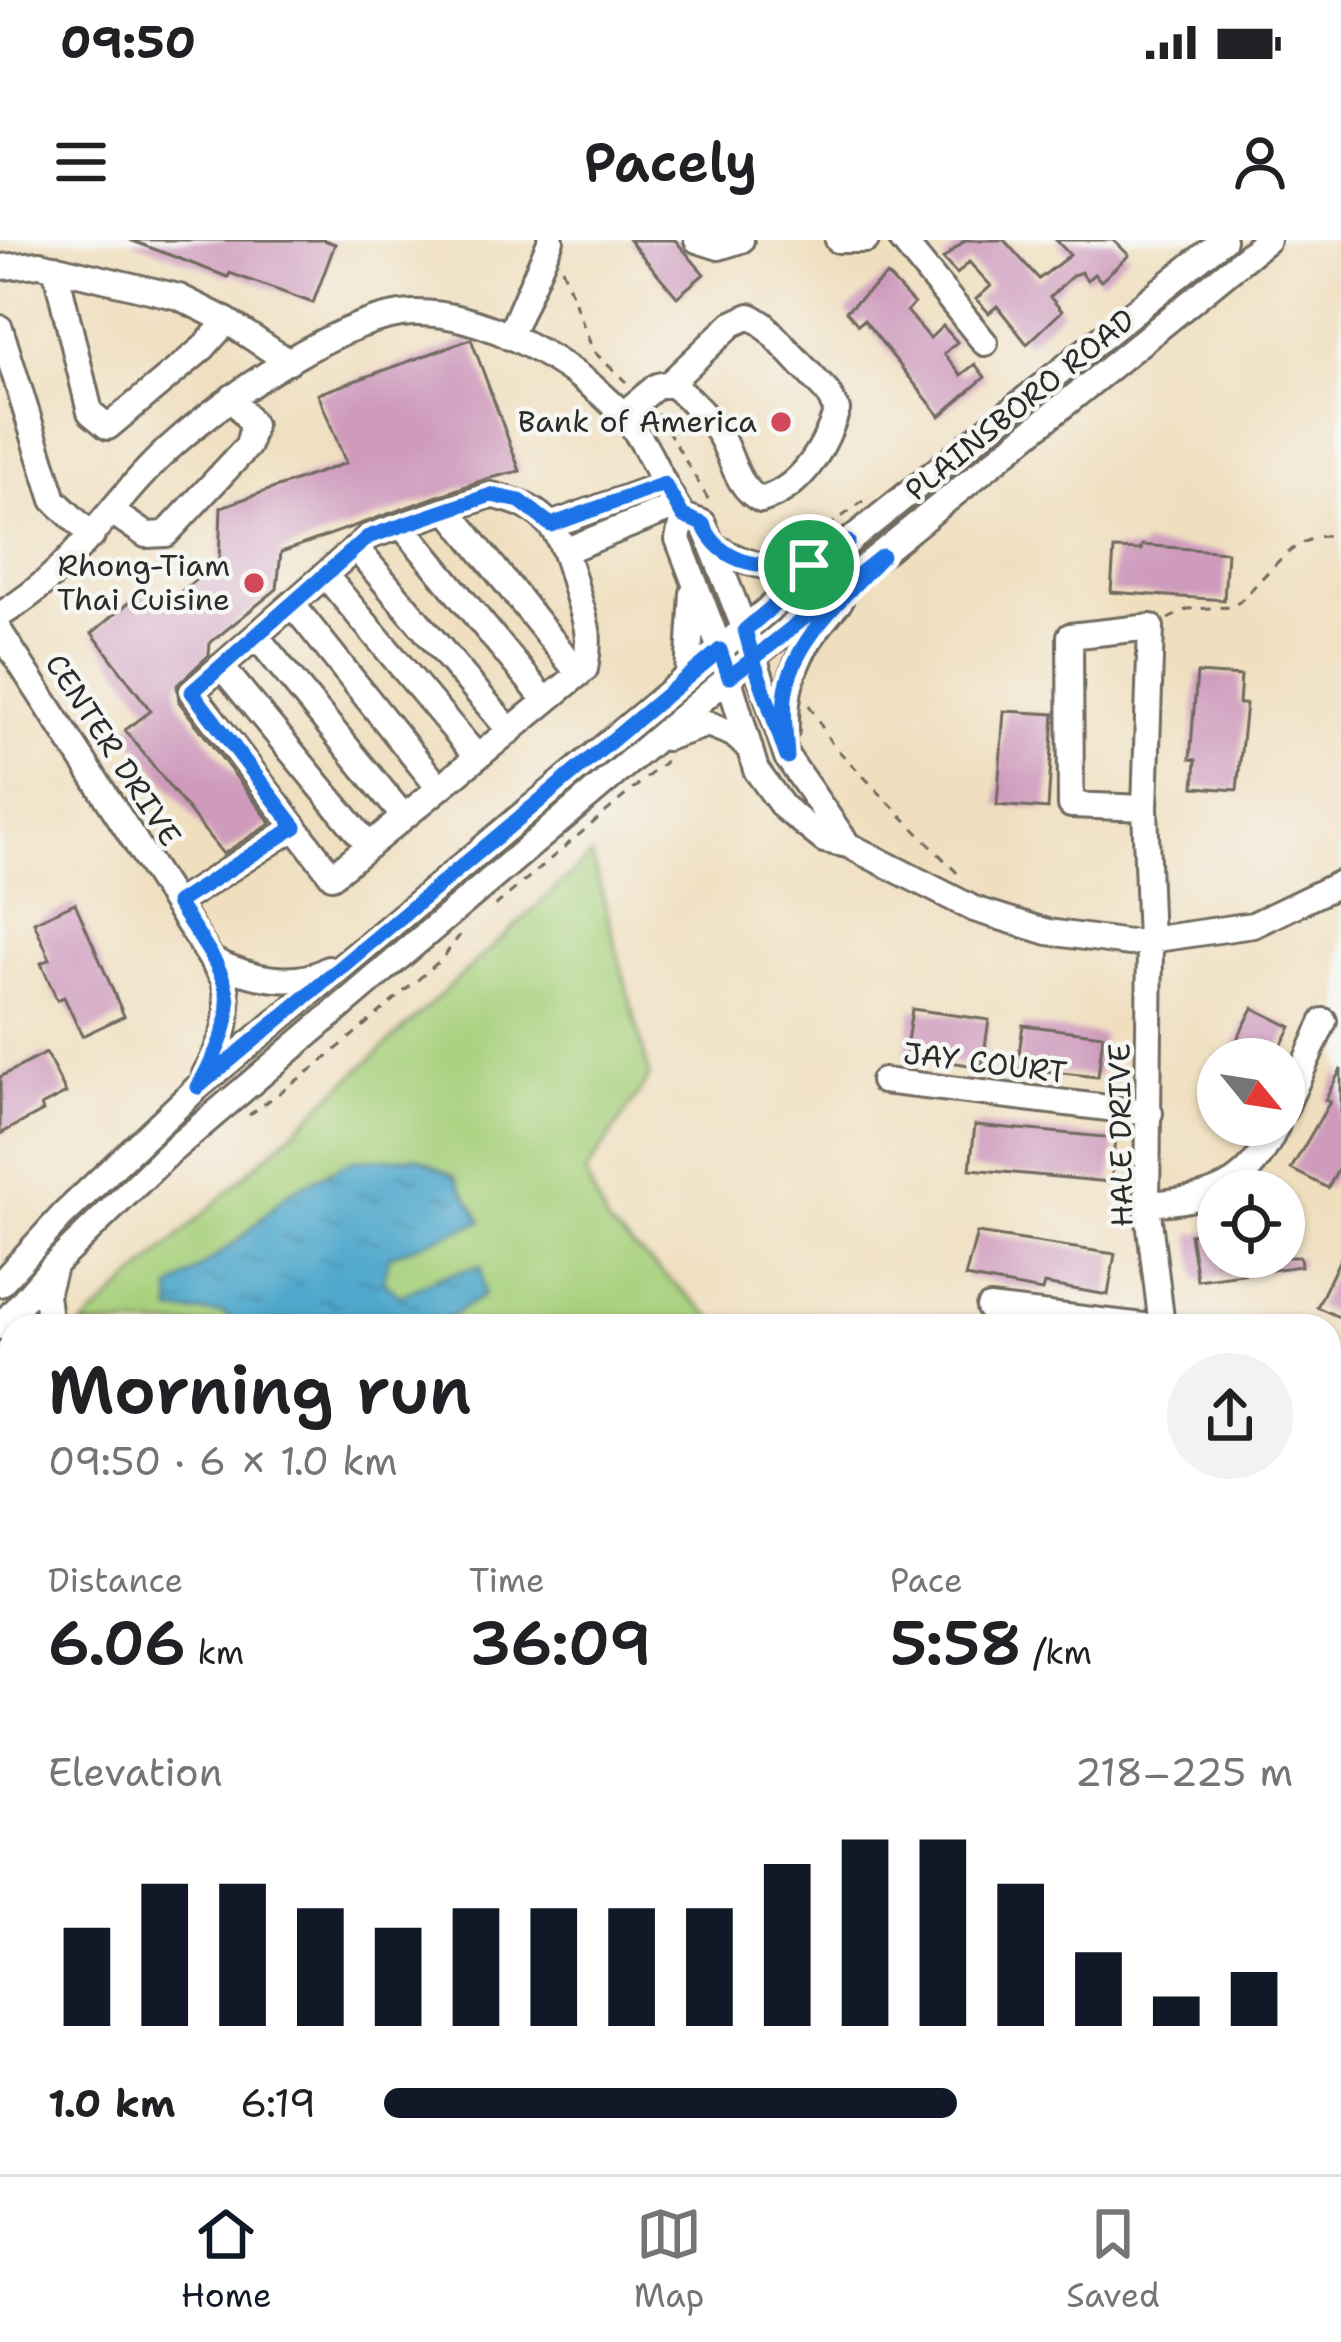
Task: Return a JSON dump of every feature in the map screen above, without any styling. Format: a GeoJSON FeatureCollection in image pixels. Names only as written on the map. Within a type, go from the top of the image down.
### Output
{"type":"FeatureCollection","features":[{"type":"Feature","properties":{"kind":"street"},"geometry":{"type":"LineString","coordinates":[[509,337],[551,240]]}},
{"type":"Feature","properties":{"kind":"street"},"geometry":{"type":"LineString","coordinates":[[698,240],[719,247],[741,240]]}},
{"type":"Feature","properties":{"kind":"street"},"geometry":{"type":"LineString","coordinates":[[838,240],[866,240]]}},
{"type":"Feature","properties":{"kind":"street"},"geometry":{"type":"LineString","coordinates":[[902,240],[985,343]]}},
{"type":"Feature","properties":{"kind":"street","name":"PLAINSBORO ROAD"},"geometry":{"type":"LineString","coordinates":[[0,1284],[63,1215],[198,1087],[688,674],[1223,240]]}},
{"type":"Feature","properties":{"kind":"street","name":"PLAINSBORO ROAD"},"geometry":{"type":"LineString","coordinates":[[12,1314],[55,1264],[171,1151],[729,677],[1267,240]]}},
{"type":"Feature","properties":{"kind":"street"},"geometry":{"type":"LineString","coordinates":[[0,268],[40,264],[179,297],[227,321],[289,362]]}},
{"type":"Feature","properties":{"kind":"street"},"geometry":{"type":"LineString","coordinates":[[55,267],[90,412],[108,427],[203,348],[227,321]]}},
{"type":"Feature","properties":{"kind":"street"},"geometry":{"type":"LineString","coordinates":[[0,615],[37,593],[173,444],[232,397],[368,323],[409,313],[446,315],[509,337],[572,373],[638,433],[674,502],[678,539],[720,650],[756,770],[783,807],[824,840],[848,845],[974,909],[1048,932],[1129,943],[1253,925],[1341,883]]}},
{"type":"Feature","properties":{"kind":"street"},"geometry":{"type":"LineString","coordinates":[[622,415],[657,386],[670,383],[731,324],[750,316],[827,392],[837,410],[826,444],[785,493],[761,500],[751,495],[735,472],[718,432],[670,383]]}},
{"type":"Feature","properties":{"kind":"street"},"geometry":{"type":"LineString","coordinates":[[0,328],[55,500],[92,536]]}},
{"type":"Feature","properties":{"kind":"street"},"geometry":{"type":"LineString","coordinates":[[112,512],[146,535],[166,534],[248,446],[253,425],[232,397]]}},
{"type":"Feature","properties":{"kind":"street"},"geometry":{"type":"LineString","coordinates":[[491,495],[520,501],[551,525],[567,550],[591,634],[585,669],[332,876],[192,692],[368,537],[491,495]]}},
{"type":"Feature","properties":{"kind":"street"},"geometry":{"type":"LineString","coordinates":[[567,550],[674,502]]}},
{"type":"Feature","properties":{"kind":"street"},"geometry":{"type":"LineString","coordinates":[[551,525],[674,502],[703,524],[787,757],[848,845]]}},
{"type":"Feature","properties":{"kind":"street"},"geometry":{"type":"LineString","coordinates":[[448,510],[579,674]]}},
{"type":"Feature","properties":{"kind":"street"},"geometry":{"type":"LineString","coordinates":[[402,526],[545,701]]}},
{"type":"Feature","properties":{"kind":"street"},"geometry":{"type":"LineString","coordinates":[[712,544],[734,557],[773,568],[809,565],[848,542]]}},
{"type":"Feature","properties":{"kind":"street"},"geometry":{"type":"LineString","coordinates":[[356,548],[509,731]]}},
{"type":"Feature","properties":{"kind":"street"},"geometry":{"type":"LineString","coordinates":[[787,757],[785,695],[800,653],[882,556]]}},
{"type":"Feature","properties":{"kind":"street"},"geometry":{"type":"LineString","coordinates":[[325,575],[478,757]]}},
{"type":"Feature","properties":{"kind":"street"},"geometry":{"type":"LineString","coordinates":[[688,674],[693,579]]}},
{"type":"Feature","properties":{"kind":"street"},"geometry":{"type":"LineString","coordinates":[[292,604],[439,788]]}},
{"type":"Feature","properties":{"kind":"street"},"geometry":{"type":"LineString","coordinates":[[1145,808],[1071,806],[1070,636],[1150,628]]}},
{"type":"Feature","properties":{"kind":"street","name":"HALE DRIVE"},"geometry":{"type":"LineString","coordinates":[[1150,628],[1145,808],[1150,942],[1147,1204],[1161,1314]]}},
{"type":"Feature","properties":{"kind":"street","name":"CENTER DRIVE"},"geometry":{"type":"LineString","coordinates":[[0,632],[216,962]]}},
{"type":"Feature","properties":{"kind":"street"},"geometry":{"type":"LineString","coordinates":[[256,636],[404,817]]}},
{"type":"Feature","properties":{"kind":"street"},"geometry":{"type":"LineString","coordinates":[[221,666],[369,846]]}},
{"type":"Feature","properties":{"kind":"street"},"geometry":{"type":"LineString","coordinates":[[647,746],[708,724],[733,734],[750,749]]}},
{"type":"Feature","properties":{"kind":"street"},"geometry":{"type":"LineString","coordinates":[[177,903],[295,827]]}},
{"type":"Feature","properties":{"kind":"street"},"geometry":{"type":"LineString","coordinates":[[216,962],[259,977],[293,978],[319,974],[360,949]]}},
{"type":"Feature","properties":{"kind":"street"},"geometry":{"type":"LineString","coordinates":[[198,1087],[225,1035],[229,1016],[224,979],[216,962]]}},
{"type":"Feature","properties":{"kind":"street"},"geometry":{"type":"LineString","coordinates":[[1305,1063],[1324,1021]]}},
{"type":"Feature","properties":{"kind":"street","name":"JAY COURT"},"geometry":{"type":"LineString","coordinates":[[883,1081],[1150,1113]]}},
{"type":"Feature","properties":{"kind":"street"},"geometry":{"type":"LineString","coordinates":[[1147,1204],[1188,1201],[1246,1178],[1265,1146]]}},
{"type":"Feature","properties":{"kind":"street"},"geometry":{"type":"LineString","coordinates":[[48,1314],[46,1295],[55,1264]]}},
{"type":"Feature","properties":{"kind":"street"},"geometry":{"type":"LineString","coordinates":[[989,1308],[1041,1314]]}},
{"type":"Feature","properties":{"kind":"path"},"geometry":{"type":"LineString","coordinates":[[1150,628],[1188,610],[1233,608],[1267,569],[1308,540],[1341,536]]}},
{"type":"Feature","properties":{"kind":"path"},"geometry":{"type":"LineString","coordinates":[[808,703],[832,744],[966,882]]}},
{"type":"Feature","properties":{"kind":"green space"},"geometry":{"type":"Polygon","coordinates":[[[592,855],[650,1076],[585,1174],[608,1225],[709,1314],[95,1314],[592,855]]]}},
{"type":"Feature","properties":{"kind":"water"},"geometry":{"type":"Polygon","coordinates":[[[417,1157],[454,1176],[482,1221],[389,1256],[383,1281],[401,1296],[435,1278],[481,1266],[484,1295],[454,1314],[172,1312],[171,1289],[241,1238],[288,1193],[353,1160],[417,1157]]]}},
{"type":"Feature","properties":{"kind":"building"},"geometry":{"type":"Polygon","coordinates":[[[130,240],[324,240],[335,244],[313,303],[130,240]]]}},
{"type":"Feature","properties":{"kind":"building"},"geometry":{"type":"Polygon","coordinates":[[[629,240],[675,240],[704,274],[677,297],[629,240]]]}},
{"type":"Feature","properties":{"kind":"building"},"geometry":{"type":"Polygon","coordinates":[[[965,240],[1004,240],[1039,279],[1070,255],[1056,240],[1113,240],[1129,255],[1101,281],[1094,274],[1087,280],[1081,272],[1073,275],[1050,297],[1062,311],[1027,344],[997,306],[989,313],[976,299],[991,286],[969,262],[957,274],[943,259],[965,240]]]}},
{"type":"Feature","properties":{"kind":"building"},"geometry":{"type":"Polygon","coordinates":[[[887,275],[914,304],[907,311],[930,338],[943,326],[957,342],[944,354],[961,375],[975,364],[985,377],[940,416],[864,320],[858,325],[846,311],[887,275]]]}},
{"type":"Feature","properties":{"kind":"building"},"geometry":{"type":"Polygon","coordinates":[[[471,339],[520,471],[281,552],[277,589],[210,643],[209,655],[177,685],[179,702],[271,823],[223,854],[125,730],[151,711],[92,633],[146,588],[161,608],[219,561],[221,507],[346,463],[318,394],[471,339]]]}},
{"type":"Feature","properties":{"kind":"building"},"geometry":{"type":"Polygon","coordinates":[[[1142,545],[1227,552],[1224,600],[1111,592],[1114,549],[1141,550],[1142,545]]]}},
{"type":"Feature","properties":{"kind":"building"},"geometry":{"type":"Polygon","coordinates":[[[1197,673],[1241,676],[1239,704],[1246,704],[1237,790],[1194,787],[1196,760],[1190,759],[1197,673]]]}},
{"type":"Feature","properties":{"kind":"building"},"geometry":{"type":"Polygon","coordinates":[[[1004,711],[1054,714],[1048,809],[997,805],[1004,711]]]}},
{"type":"Feature","properties":{"kind":"building"},"geometry":{"type":"Polygon","coordinates":[[[75,903],[124,1016],[82,1036],[64,997],[57,1000],[41,963],[50,959],[34,922],[75,903]]]}},
{"type":"Feature","properties":{"kind":"building"},"geometry":{"type":"Polygon","coordinates":[[[1253,1008],[1291,1027],[1285,1038],[1238,1038],[1253,1008]]]}},
{"type":"Feature","properties":{"kind":"building"},"geometry":{"type":"Polygon","coordinates":[[[912,1009],[989,1020],[982,1067],[905,1055],[912,1009]]]}},
{"type":"Feature","properties":{"kind":"building"},"geometry":{"type":"Polygon","coordinates":[[[1023,1025],[1103,1035],[1098,1077],[1017,1068],[1023,1025]]]}},
{"type":"Feature","properties":{"kind":"building"},"geometry":{"type":"Polygon","coordinates":[[[46,1053],[66,1093],[0,1134],[0,1077],[46,1053]]]}},
{"type":"Feature","properties":{"kind":"building"},"geometry":{"type":"Polygon","coordinates":[[[1341,1069],[1341,1164],[1328,1188],[1305,1176],[1305,1170],[1291,1169],[1330,1102],[1325,1100],[1341,1069]]]}},
{"type":"Feature","properties":{"kind":"building"},"geometry":{"type":"Polygon","coordinates":[[[975,1125],[1115,1138],[1111,1182],[970,1169],[975,1125]]]}},
{"type":"Feature","properties":{"kind":"building"},"geometry":{"type":"Polygon","coordinates":[[[977,1233],[1115,1254],[1108,1295],[1044,1284],[1042,1291],[965,1277],[977,1233]]]}},
{"type":"Feature","properties":{"kind":"building"},"geometry":{"type":"Polygon","coordinates":[[[1197,1233],[1197,1278],[1212,1278],[1197,1280],[1190,1234],[1197,1233]]]}},
{"type":"Feature","properties":{"kind":"building"},"geometry":{"type":"Polygon","coordinates":[[[1341,1257],[1341,1314],[1317,1307],[1341,1257]]]}},
{"type":"Feature","properties":{"kind":"place","name":"Bank of America"},"geometry":{"type":"Point","coordinates":[781,422]}},
{"type":"Feature","properties":{"kind":"place","name":"Rhong-Tiam Thai Cuisine"},"geometry":{"type":"Point","coordinates":[254,583]}},
{"type":"Feature","properties":{"kind":"route"},"geometry":{"type":"LineString","coordinates":[[809,565],[760,566],[722,551],[712,544],[703,524],[683,516],[664,484],[551,525],[520,501],[491,495],[368,537],[192,692],[295,827],[177,903],[216,962],[228,998],[225,1035],[198,1087],[720,650],[729,677],[753,659],[787,757],[785,695],[800,653],[882,556],[753,659],[745,630],[848,542],[809,565]]}}]}
